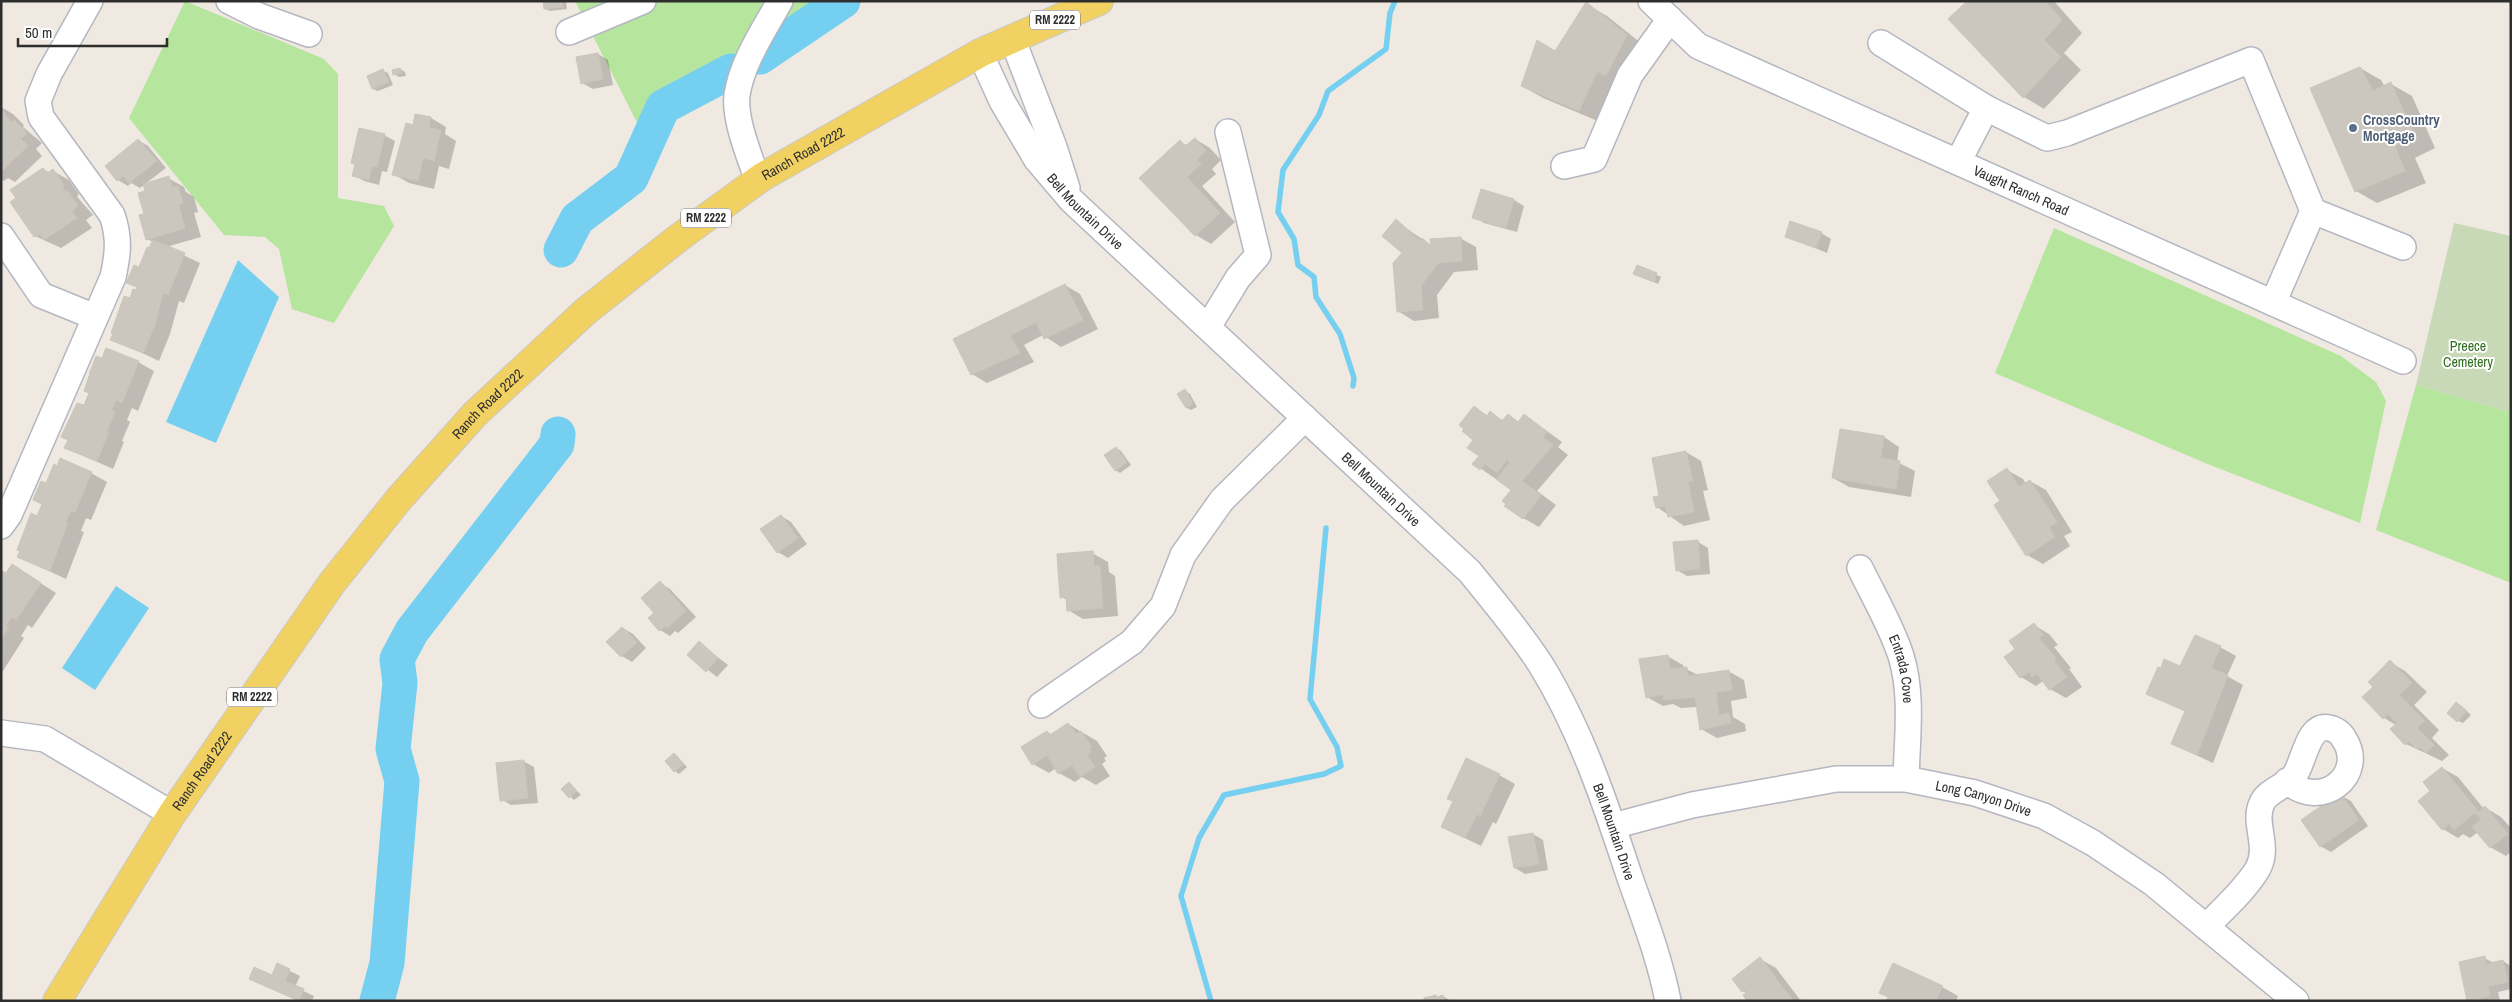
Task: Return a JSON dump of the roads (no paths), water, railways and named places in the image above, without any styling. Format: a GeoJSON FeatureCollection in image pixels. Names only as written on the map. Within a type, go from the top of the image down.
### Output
{"type":"FeatureCollection","features":[{"type":"Feature","properties":{"kind":"main road","name":"Ranch Road 2222"},"geometry":{"type":"LineString","coordinates":[[57,1001],[172,814],[332,582],[399,498],[475,414],[586,311],[678,239],[758,181],[980,53],[1099,1]]}},
{"type":"Feature","properties":{"kind":"street"},"geometry":{"type":"LineString","coordinates":[[1,526],[9,514],[113,277],[119,252],[118,234],[112,215],[42,117],[38,101],[49,74],[90,1]]}},
{"type":"Feature","properties":{"kind":"street"},"geometry":{"type":"LineString","coordinates":[[229,1],[259,16],[309,34]]}},
{"type":"Feature","properties":{"kind":"street"},"geometry":{"type":"LineString","coordinates":[[570,32],[643,1]]}},
{"type":"Feature","properties":{"kind":"street"},"geometry":{"type":"LineString","coordinates":[[758,181],[738,117],[737,96],[746,66],[780,1]]}},
{"type":"Feature","properties":{"kind":"street","name":"Vaught Ranch Road"},"geometry":{"type":"LineString","coordinates":[[1651,1],[1698,46],[2403,361]]}},
{"type":"Feature","properties":{"kind":"street"},"geometry":{"type":"LineString","coordinates":[[1564,166],[1594,159],[1630,75],[1670,19]]}},
{"type":"Feature","properties":{"kind":"street"},"geometry":{"type":"LineString","coordinates":[[1012,38],[1054,147],[1071,200]]}},
{"type":"Feature","properties":{"kind":"street"},"geometry":{"type":"LineString","coordinates":[[1882,43],[1986,108],[2047,138],[2067,133],[2251,60],[2313,211],[2403,248]]}},
{"type":"Feature","properties":{"kind":"street","name":"Bell Mountain Drive"},"geometry":{"type":"LineString","coordinates":[[980,53],[1002,101],[1037,160],[1071,200],[1470,572],[1513,626],[1541,665],[1567,713],[1613,826],[1651,938],[1668,1001]]}},
{"type":"Feature","properties":{"kind":"street"},"geometry":{"type":"LineString","coordinates":[[1958,162],[1986,108]]}},
{"type":"Feature","properties":{"kind":"street"},"geometry":{"type":"LineString","coordinates":[[1208,327],[1238,278],[1258,255],[1228,132]]}},
{"type":"Feature","properties":{"kind":"street"},"geometry":{"type":"LineString","coordinates":[[2273,303],[2313,211]]}},
{"type":"Feature","properties":{"kind":"street"},"geometry":{"type":"LineString","coordinates":[[1,236],[41,295],[95,316]]}},
{"type":"Feature","properties":{"kind":"street"},"geometry":{"type":"LineString","coordinates":[[1041,705],[1132,642],[1164,606],[1183,555],[1222,500],[1305,418]]}},
{"type":"Feature","properties":{"kind":"street","name":"Entrada Cove"},"geometry":{"type":"LineString","coordinates":[[1860,568],[1884,614],[1901,657],[1907,698],[1906,779]]}},
{"type":"Feature","properties":{"kind":"street"},"geometry":{"type":"LineString","coordinates":[[1,733],[44,739],[172,814]]}},
{"type":"Feature","properties":{"kind":"street","name":"Long Canyon Drive"},"geometry":{"type":"LineString","coordinates":[[1613,826],[1692,805],[1836,779],[1906,779],[1974,793],[2044,816],[2093,843],[2154,884],[2296,1001]]}},
{"type":"Feature","properties":{"kind":"street"},"geometry":{"type":"LineString","coordinates":[[2206,927],[2257,869],[2263,852],[2259,818],[2262,802],[2288,781]]}},
{"type":"Feature","properties":{"kind":"water"},"geometry":{"type":"Polygon","coordinates":[[[238,260],[279,297],[216,443],[166,422],[238,260]]]}},
{"type":"Feature","properties":{"kind":"water"},"geometry":{"type":"Polygon","coordinates":[[[116,586],[149,608],[95,690],[62,668],[116,586]]]}},
{"type":"Feature","properties":{"kind":"waterway"},"geometry":{"type":"LineString","coordinates":[[760,57],[843,1]]}},
{"type":"Feature","properties":{"kind":"waterway"},"geometry":{"type":"LineString","coordinates":[[1353,386],[1354,378],[1340,334],[1316,297],[1314,277],[1298,265],[1294,239],[1278,212],[1283,170],[1319,115],[1328,91],[1386,49],[1390,13],[1395,1]]}},
{"type":"Feature","properties":{"kind":"waterway"},"geometry":{"type":"LineString","coordinates":[[561,250],[577,219],[631,178],[663,107],[731,71]]}},
{"type":"Feature","properties":{"kind":"waterway"},"geometry":{"type":"LineString","coordinates":[[377,1001],[387,963],[402,781],[393,749],[400,683],[397,659],[412,631],[557,444],[558,434]]}},
{"type":"Feature","properties":{"kind":"waterway"},"geometry":{"type":"LineString","coordinates":[[1211,1001],[1181,896],[1199,838],[1224,795],[1324,774],[1341,766],[1337,747],[1310,699],[1326,528]]}},
{"type":"Feature","properties":{"kind":"place","name":"CrossCountry Mortgage"},"geometry":{"type":"Point","coordinates":[2353,128]}},
{"type":"Feature","properties":{"kind":"park label","name":"Preece Cemetery"},"geometry":{"type":"Point","coordinates":[2468,354]}}]}
